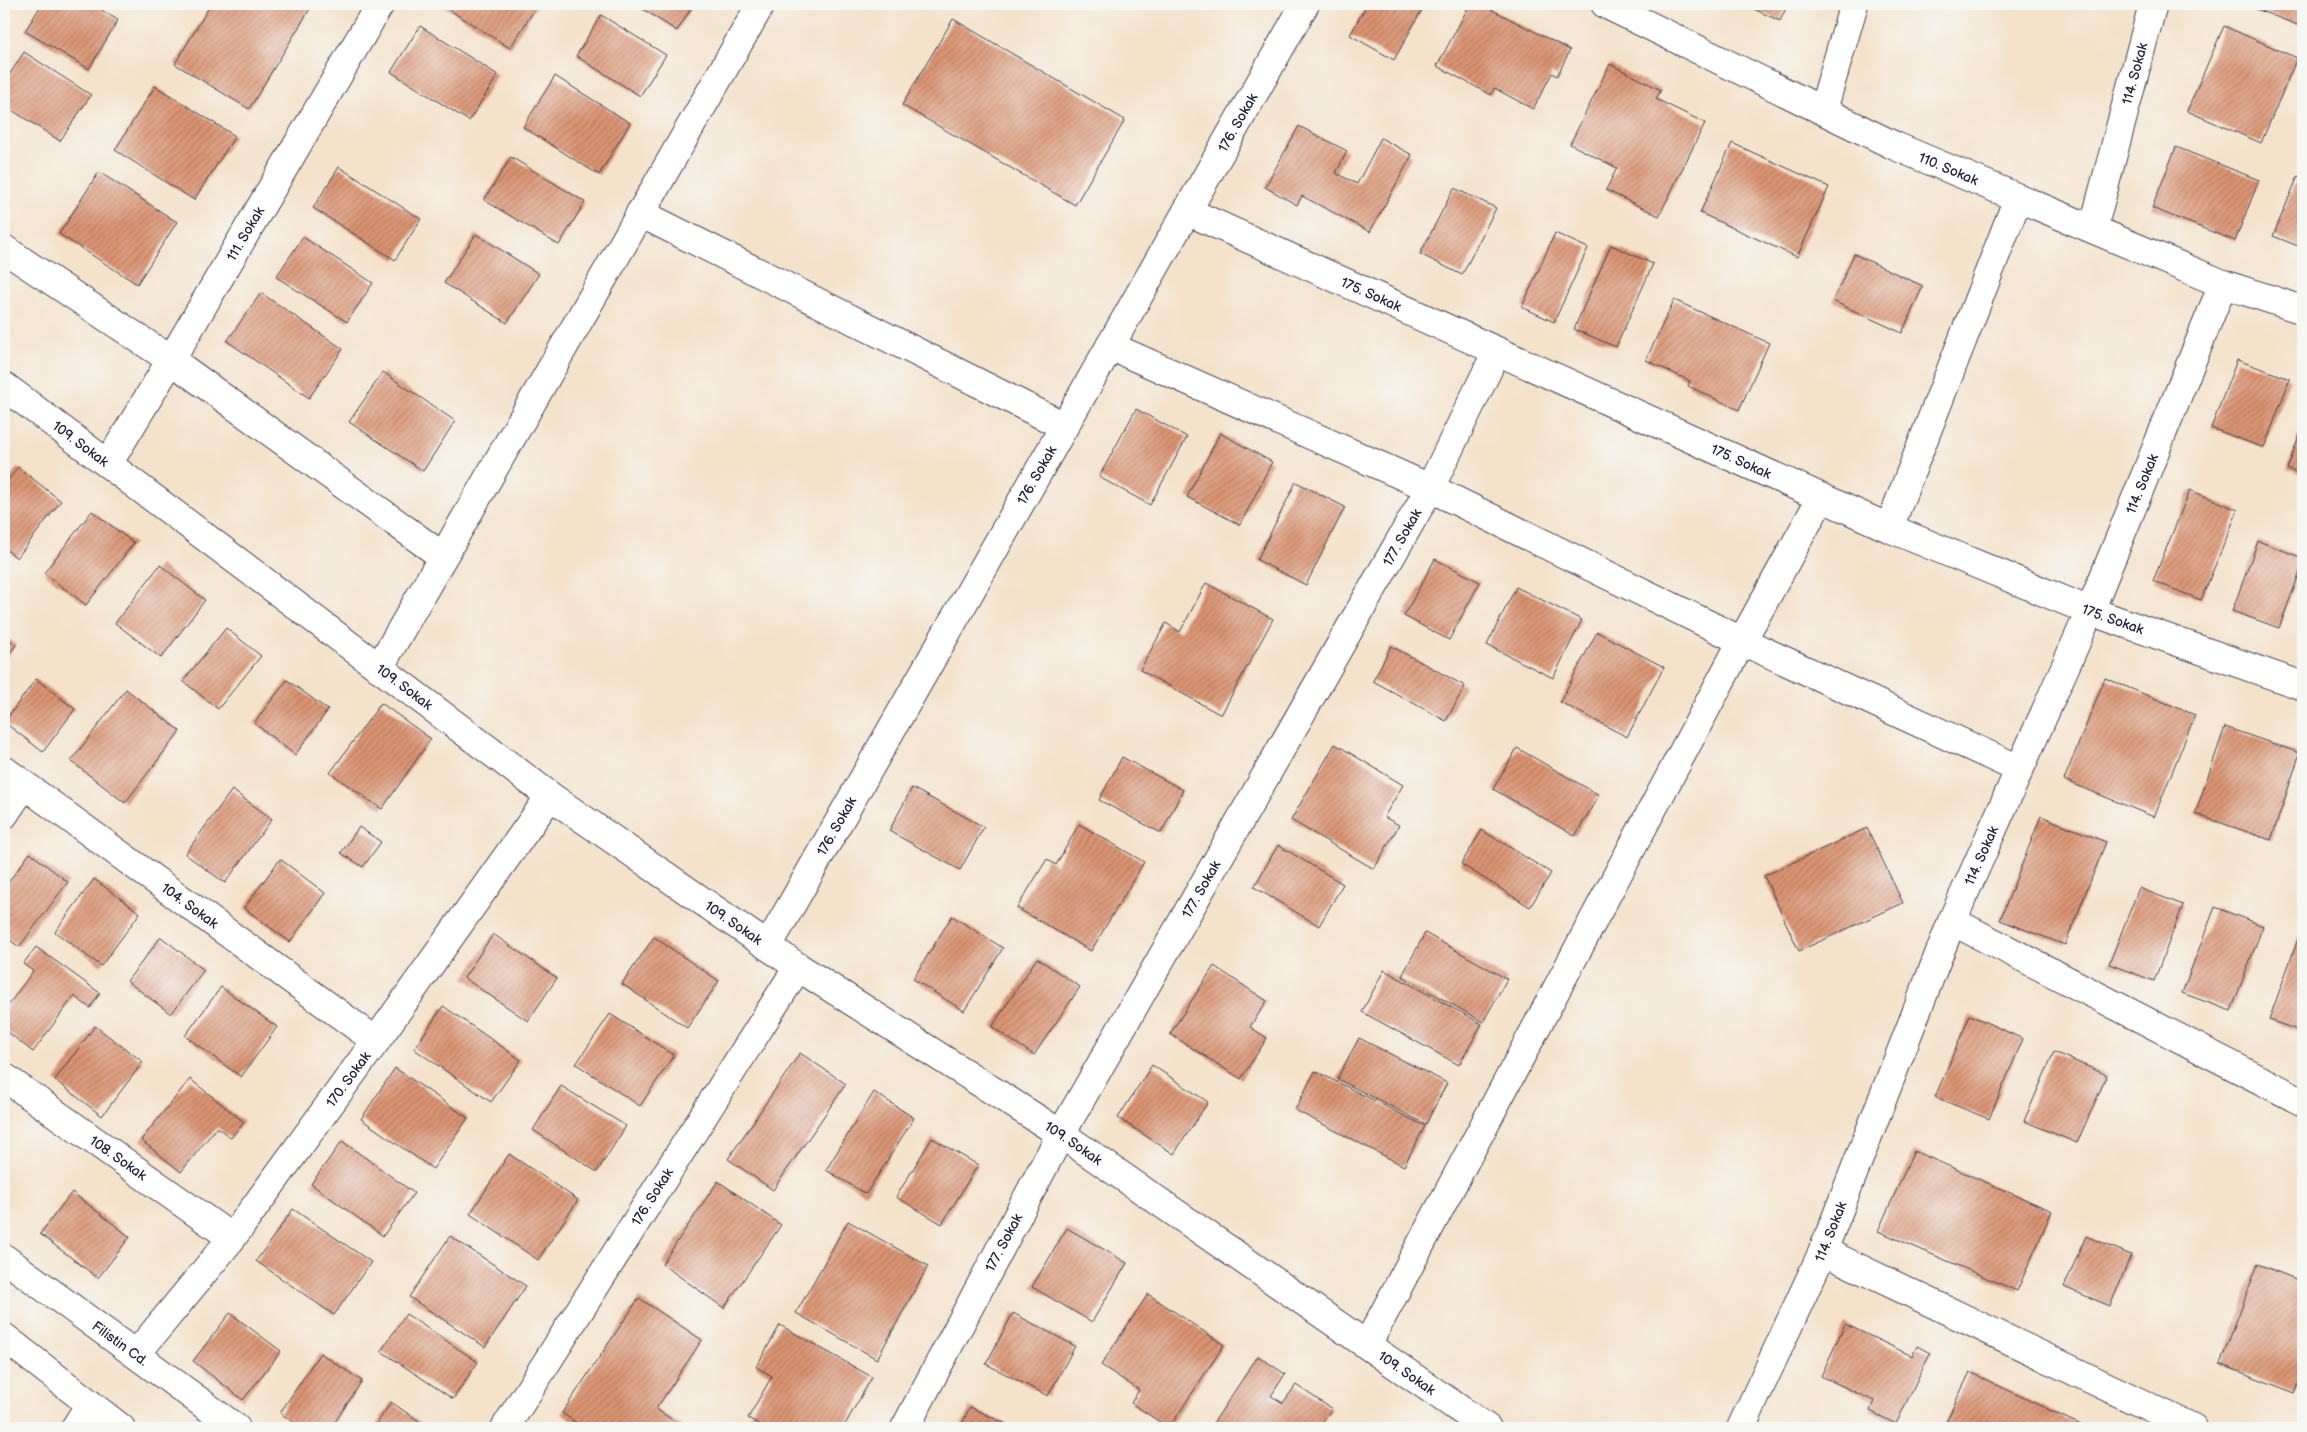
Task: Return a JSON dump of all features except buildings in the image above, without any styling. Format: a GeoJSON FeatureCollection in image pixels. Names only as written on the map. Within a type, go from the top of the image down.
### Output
{"type":"FeatureCollection","features":[{"type":"Feature","properties":{"kind":"street","name":"111. Sokak"},"geometry":{"type":"LineString","coordinates":[[108,464],[380,4]]}},
{"type":"Feature","properties":{"kind":"street"},"geometry":{"type":"LineString","coordinates":[[379,668],[761,4]]}},
{"type":"Feature","properties":{"kind":"street","name":"176. Sokak"},"geometry":{"type":"LineString","coordinates":[[768,946],[1305,4]]}},
{"type":"Feature","properties":{"kind":"street","name":"110. Sokak"},"geometry":{"type":"LineString","coordinates":[[1605,4],[1895,146],[2223,284],[2303,310]]}},
{"type":"Feature","properties":{"kind":"street"},"geometry":{"type":"LineString","coordinates":[[1823,110],[1854,4]]}},
{"type":"Feature","properties":{"kind":"street","name":"114. Sokak"},"geometry":{"type":"LineString","coordinates":[[2093,229],[2153,4]]}},
{"type":"Feature","properties":{"kind":"street"},"geometry":{"type":"LineString","coordinates":[[1889,528],[2018,198]]}},
{"type":"Feature","properties":{"kind":"street","name":"175. Sokak"},"geometry":{"type":"LineString","coordinates":[[1187,211],[1889,528],[2090,611],[2303,686]]}},
{"type":"Feature","properties":{"kind":"street"},"geometry":{"type":"LineString","coordinates":[[640,213],[1064,426]]}},
{"type":"Feature","properties":{"kind":"street"},"geometry":{"type":"LineString","coordinates":[[4,249],[171,360],[442,556]]}},
{"type":"Feature","properties":{"kind":"street","name":"114. Sokak"},"geometry":{"type":"LineString","coordinates":[[1741,1428],[1823,1251],[1952,921],[2090,611],[2223,284]]}},
{"type":"Feature","properties":{"kind":"street"},"geometry":{"type":"LineString","coordinates":[[1110,346],[1430,488],[1742,641],[2019,769]]}},
{"type":"Feature","properties":{"kind":"street","name":"177. Sokak"},"geometry":{"type":"LineString","coordinates":[[905,1428],[1062,1134],[1430,488],[1497,351]]}},
{"type":"Feature","properties":{"kind":"street","name":"109. Sokak"},"geometry":{"type":"LineString","coordinates":[[4,386],[550,796],[798,967],[1062,1134],[1487,1428]]}},
{"type":"Feature","properties":{"kind":"street"},"geometry":{"type":"LineString","coordinates":[[1367,1344],[1742,641],[1821,498]]}},
{"type":"Feature","properties":{"kind":"street"},"geometry":{"type":"LineString","coordinates":[[4,815],[14,778]]}},
{"type":"Feature","properties":{"kind":"street","name":"104. Sokak"},"geometry":{"type":"LineString","coordinates":[[14,778],[376,1041]]}},
{"type":"Feature","properties":{"kind":"street","name":"170. Sokak"},"geometry":{"type":"LineString","coordinates":[[136,1353],[232,1238],[376,1041],[550,796]]}},
{"type":"Feature","properties":{"kind":"street"},"geometry":{"type":"LineString","coordinates":[[1952,921],[2303,1102]]}},
{"type":"Feature","properties":{"kind":"street","name":"176. Sokak"},"geometry":{"type":"LineString","coordinates":[[513,1425],[798,967]]}},
{"type":"Feature","properties":{"kind":"street","name":"108. Sokak"},"geometry":{"type":"LineString","coordinates":[[4,1077],[232,1238]]}},
{"type":"Feature","properties":{"kind":"street"},"geometry":{"type":"LineString","coordinates":[[1823,1251],[2193,1428]]}},
{"type":"Feature","properties":{"kind":"street","name":"Filistin Cd."},"geometry":{"type":"LineString","coordinates":[[4,1258],[236,1428]]}},
{"type":"Feature","properties":{"kind":"street"},"geometry":{"type":"LineString","coordinates":[[4,1337],[121,1428]]}},
{"type":"Feature","properties":{"kind":"street"},"geometry":{"type":"LineString","coordinates":[[75,1428],[90,1404]]}}]}
